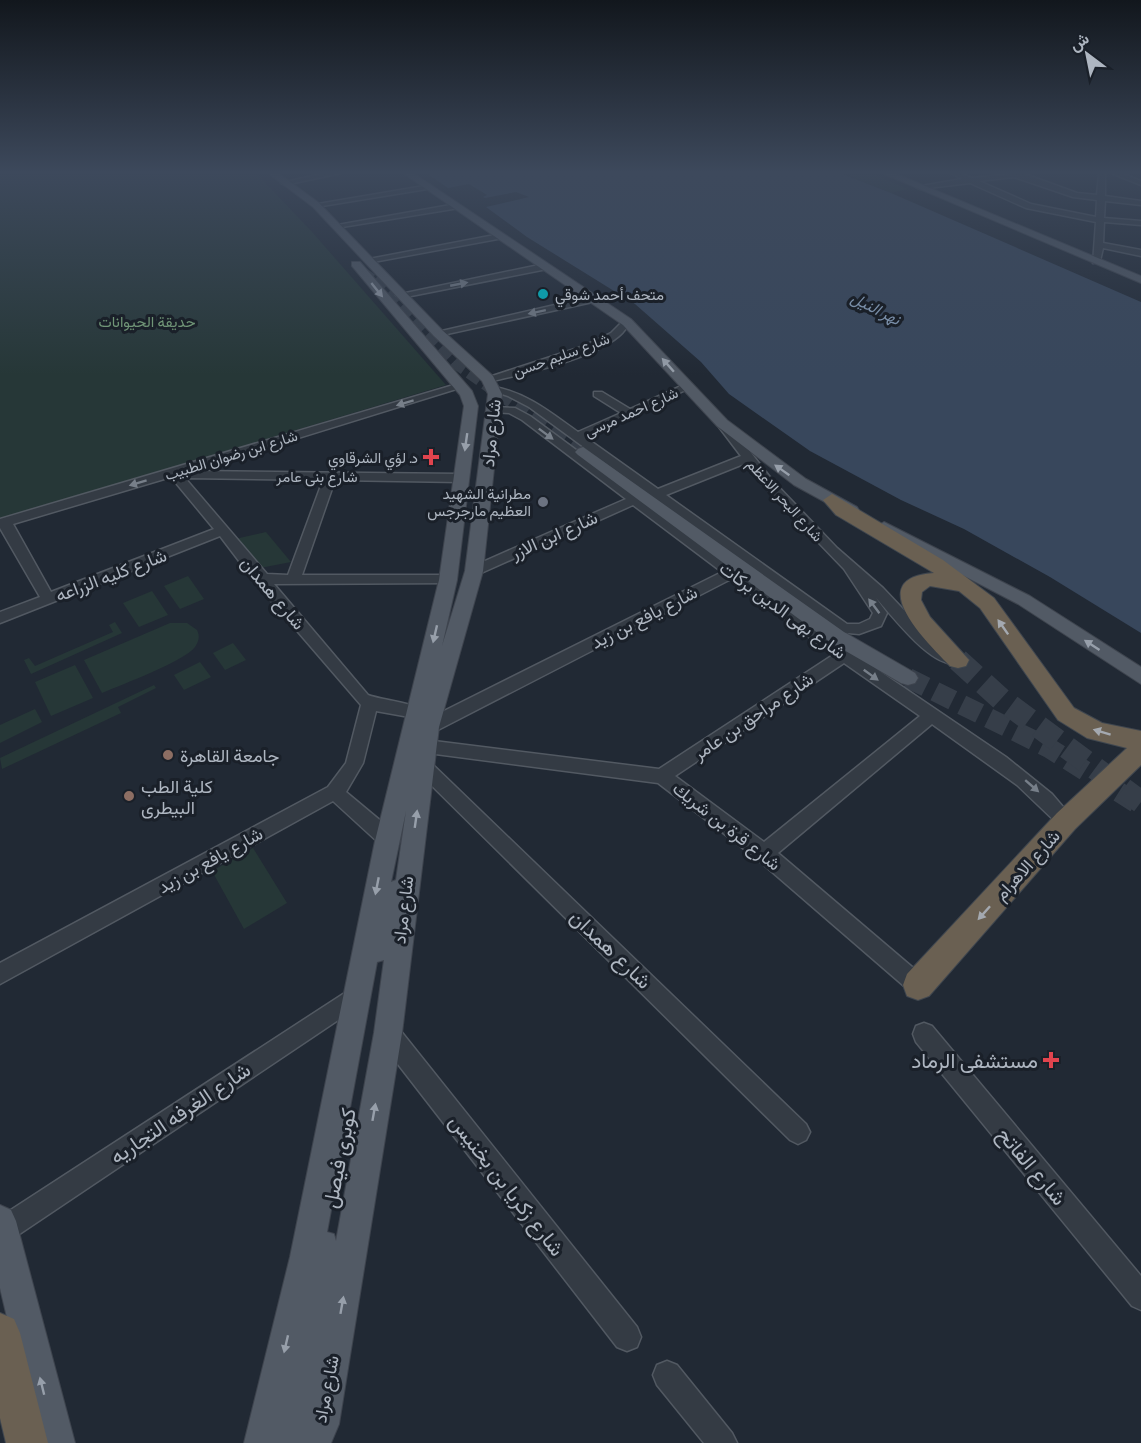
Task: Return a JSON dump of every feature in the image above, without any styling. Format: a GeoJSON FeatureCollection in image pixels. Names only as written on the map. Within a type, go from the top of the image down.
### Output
{"type":"FeatureCollection","features":[{"type":"Feature","properties":{"kind":"highway"},"geometry":{"type":"LineString","coordinates":[[832,500],[843,512],[929,561],[968,587],[987,603],[1066,714],[1096,731],[1141,741]]}},
{"type":"Feature","properties":{"kind":"highway"},"geometry":{"type":"LineString","coordinates":[[958,660],[921,621],[912,607],[909,595],[913,586],[933,579],[968,587]]}},
{"type":"Feature","properties":{"kind":"highway","name":"شارع الاهرام"},"geometry":{"type":"LineString","coordinates":[[918,985],[1066,821],[1141,750]]}},
{"type":"Feature","properties":{"kind":"highway"},"geometry":{"type":"LineString","coordinates":[[0,1333],[27,1443]]}},
{"type":"Feature","properties":{"kind":"main road"},"geometry":{"type":"LineString","coordinates":[[334,240],[364,273],[372,286],[479,389]]}},
{"type":"Feature","properties":{"kind":"main road"},"geometry":{"type":"LineString","coordinates":[[349,240],[438,333],[479,389]]}},
{"type":"Feature","properties":{"kind":"main road","name":"شارع البحر الاعظم"},"geometry":{"type":"LineString","coordinates":[[506,240],[627,322],[722,423],[779,468],[832,500],[1017,596],[1141,677]]}},
{"type":"Feature","properties":{"kind":"main road"},"geometry":{"type":"LineString","coordinates":[[1046,240],[1141,280]]}},
{"type":"Feature","properties":{"kind":"main road","name":"شارع مراد"},"geometry":{"type":"LineString","coordinates":[[312,1443],[321,1424],[388,1033],[424,757],[422,719],[448,580],[460,477],[479,389]]}},
{"type":"Feature","properties":{"kind":"main road","name":"شارع مراد"},"geometry":{"type":"LineString","coordinates":[[263,1443],[306,1257],[387,838],[422,719],[474,571],[479,389]]}},
{"type":"Feature","properties":{"kind":"main road","name":"شارع بهى الدين بركات"},"geometry":{"type":"LineString","coordinates":[[580,445],[666,518],[837,637],[908,678]]}},
{"type":"Feature","properties":{"kind":"main road","name":"كوبرى فيصل"},"geometry":{"type":"LineString","coordinates":[[285,1443],[380,942],[391,908],[407,877]]}},
{"type":"Feature","properties":{"kind":"main road"},"geometry":{"type":"LineString","coordinates":[[1,1226],[56,1443]]}},
{"type":"Feature","properties":{"kind":"street"},"geometry":{"type":"LineString","coordinates":[[368,260],[476,240]]}},
{"type":"Feature","properties":{"kind":"street"},"geometry":{"type":"LineString","coordinates":[[1096,261],[1099,240]]}},
{"type":"Feature","properties":{"kind":"street"},"geometry":{"type":"LineString","coordinates":[[1099,245],[1141,253]]}},
{"type":"Feature","properties":{"kind":"street"},"geometry":{"type":"LineString","coordinates":[[401,296],[544,267]]}},
{"type":"Feature","properties":{"kind":"street"},"geometry":{"type":"LineString","coordinates":[[438,333],[594,299]]}},
{"type":"Feature","properties":{"kind":"street","name":"شارع سليم حسن"},"geometry":{"type":"LineString","coordinates":[[479,389],[615,334],[627,322]]}},
{"type":"Feature","properties":{"kind":"street","name":"شارع احمد مرسى"},"geometry":{"type":"LineString","coordinates":[[580,445],[629,413],[687,387]]}},
{"type":"Feature","properties":{"kind":"street"},"geometry":{"type":"LineString","coordinates":[[479,389],[507,392],[526,401],[580,445],[842,628],[860,630],[877,621],[880,613],[861,588],[850,567]]}},
{"type":"Feature","properties":{"kind":"street","name":"شارع ابن رضوان الطبيب"},"geometry":{"type":"LineString","coordinates":[[3,523],[174,472],[479,389]]}},
{"type":"Feature","properties":{"kind":"street","name":"شارع بهى الدين بركات"},"geometry":{"type":"LineString","coordinates":[[479,389],[526,418],[634,500],[666,518],[731,573],[930,717],[1012,770],[1041,794],[1066,821]]}},
{"type":"Feature","properties":{"kind":"street"},"geometry":{"type":"LineString","coordinates":[[598,394],[629,413]]}},
{"type":"Feature","properties":{"kind":"street","name":"شارع البحر الاعظم"},"geometry":{"type":"LineString","coordinates":[[722,423],[747,458],[832,551],[878,591],[929,646],[958,660]]}},
{"type":"Feature","properties":{"kind":"street"},"geometry":{"type":"LineString","coordinates":[[654,495],[747,458]]}},
{"type":"Feature","properties":{"kind":"street","name":"شارع بنى عامر"},"geometry":{"type":"LineString","coordinates":[[174,472],[193,475],[460,477]]}},
{"type":"Feature","properties":{"kind":"street","name":"شارع همدان"},"geometry":{"type":"LineString","coordinates":[[174,472],[260,579],[369,704]]}},
{"type":"Feature","properties":{"kind":"street"},"geometry":{"type":"LineString","coordinates":[[294,578],[330,476]]}},
{"type":"Feature","properties":{"kind":"street","name":"شارع ابن الازر"},"geometry":{"type":"LineString","coordinates":[[474,571],[634,500]]}},
{"type":"Feature","properties":{"kind":"street"},"geometry":{"type":"LineString","coordinates":[[3,523],[48,599]]}},
{"type":"Feature","properties":{"kind":"street","name":"شارع كليه الزراعه"},"geometry":{"type":"LineString","coordinates":[[0,618],[222,531]]}},
{"type":"Feature","properties":{"kind":"street","name":"شارع يافع بن زيد"},"geometry":{"type":"LineString","coordinates":[[422,719],[731,573]]}},
{"type":"Feature","properties":{"kind":"street"},"geometry":{"type":"LineString","coordinates":[[260,579],[448,580]]}},
{"type":"Feature","properties":{"kind":"street","name":"شارع مراحق بن عامر"},"geometry":{"type":"LineString","coordinates":[[662,776],[844,655]]}},
{"type":"Feature","properties":{"kind":"street"},"geometry":{"type":"LineString","coordinates":[[369,704],[422,719]]}},
{"type":"Feature","properties":{"kind":"street","name":"شارع يافع بن زيد"},"geometry":{"type":"LineString","coordinates":[[0,974],[334,792],[342,786],[353,769],[369,704]]}},
{"type":"Feature","properties":{"kind":"street"},"geometry":{"type":"LineString","coordinates":[[764,853],[930,717]]}},
{"type":"Feature","properties":{"kind":"street","name":"شارع همدان"},"geometry":{"type":"LineString","coordinates":[[424,757],[798,1132]]}},
{"type":"Feature","properties":{"kind":"street","name":"شارع قرة بن شريك"},"geometry":{"type":"LineString","coordinates":[[424,757],[662,776],[764,853],[918,985]]}},
{"type":"Feature","properties":{"kind":"street"},"geometry":{"type":"LineString","coordinates":[[334,792],[387,838]]}},
{"type":"Feature","properties":{"kind":"street","name":"شارع الغرفه التجاريه"},"geometry":{"type":"LineString","coordinates":[[1,1226],[357,995]]}},
{"type":"Feature","properties":{"kind":"street","name":"شارع زكريا بن بخنيس"},"geometry":{"type":"LineString","coordinates":[[388,1033],[627,1337]]}},
{"type":"Feature","properties":{"kind":"street","name":"شارع الفاتح"},"geometry":{"type":"LineString","coordinates":[[924,1034],[1141,1297]]}},
{"type":"Feature","properties":{"kind":"street"},"geometry":{"type":"LineString","coordinates":[[667,1375],[722,1443]]}},
{"type":"Feature","properties":{"kind":"green space","name":"حديقة الحيوانات"},"geometry":{"type":"Polygon","coordinates":[[[0,240],[319,240],[446,385],[0,519],[0,240]]]}},
{"type":"Feature","properties":{"kind":"green space"},"geometry":{"type":"Polygon","coordinates":[[[266,532],[291,562],[260,568],[235,539],[266,532]]]}},
{"type":"Feature","properties":{"kind":"green space"},"geometry":{"type":"Polygon","coordinates":[[[188,576],[204,599],[180,609],[164,586],[188,576]]]}},
{"type":"Feature","properties":{"kind":"green space"},"geometry":{"type":"Polygon","coordinates":[[[152,591],[168,615],[139,627],[123,603],[152,591]]]}},
{"type":"Feature","properties":{"kind":"green space"},"geometry":{"type":"Polygon","coordinates":[[[115,622],[122,633],[31,674],[24,660],[29,658],[35,666],[113,632],[109,625],[115,622]]]}},
{"type":"Feature","properties":{"kind":"green space"},"geometry":{"type":"Polygon","coordinates":[[[170,623],[187,623],[197,630],[199,638],[195,647],[166,666],[102,693],[84,660],[170,623]]]}},
{"type":"Feature","properties":{"kind":"green space"},"geometry":{"type":"Polygon","coordinates":[[[233,643],[246,660],[225,670],[213,653],[233,643]]]}},
{"type":"Feature","properties":{"kind":"green space"},"geometry":{"type":"Polygon","coordinates":[[[200,662],[211,677],[184,690],[174,675],[200,662]]]}},
{"type":"Feature","properties":{"kind":"green space"},"geometry":{"type":"Polygon","coordinates":[[[75,665],[93,698],[51,716],[35,682],[75,665]]]}},
{"type":"Feature","properties":{"kind":"green space"},"geometry":{"type":"Polygon","coordinates":[[[154,685],[156,688],[118,707],[121,713],[2,769],[0,758],[154,685]]]}},
{"type":"Feature","properties":{"kind":"green space"},"geometry":{"type":"Polygon","coordinates":[[[35,709],[42,722],[0,743],[0,725],[35,709]]]}},
{"type":"Feature","properties":{"kind":"green space"},"geometry":{"type":"Polygon","coordinates":[[[253,848],[287,903],[244,929],[212,871],[253,848]]]}},
{"type":"Feature","properties":{"kind":"water","name":"نهر النيل"},"geometry":{"type":"Polygon","coordinates":[[[532,240],[1000,240],[1141,302],[1141,633],[1050,577],[964,529],[901,500],[810,451],[729,394],[701,362],[635,304],[532,240]]]}},
{"type":"Feature","properties":{"kind":"tunnel"},"geometry":{"type":"LineString","coordinates":[[364,273],[376,281]]}},
{"type":"Feature","properties":{"kind":"tunnel"},"geometry":{"type":"LineString","coordinates":[[374,280],[455,362],[534,418]]}},
{"type":"Feature","properties":{"kind":"tunnel"},"geometry":{"type":"LineString","coordinates":[[532,416],[583,452]]}},
{"type":"Feature","properties":{"kind":"tunnel"},"geometry":{"type":"LineString","coordinates":[[958,660],[1001,699],[1141,802]]}},
{"type":"Feature","properties":{"kind":"tunnel"},"geometry":{"type":"LineString","coordinates":[[908,678],[1049,748],[1141,806]]}},
{"type":"Feature","properties":{"kind":"place","name":"متحف أحمد شوقي"},"geometry":{"type":"Point","coordinates":[543,294]}},
{"type":"Feature","properties":{"kind":"place","name":"د. لؤي الشرقاوي"},"geometry":{"type":"Point","coordinates":[431,457]}},
{"type":"Feature","properties":{"kind":"place","name":"مطرانية الشهيد العظيم مارجرجس"},"geometry":{"type":"Point","coordinates":[543,502]}},
{"type":"Feature","properties":{"kind":"place","name":"جامعة القاهرة"},"geometry":{"type":"Point","coordinates":[168,755]}},
{"type":"Feature","properties":{"kind":"place","name":"كلية الطب البيطرى"},"geometry":{"type":"Point","coordinates":[129,796]}},
{"type":"Feature","properties":{"kind":"place","name":"مستشفى الرماد"},"geometry":{"type":"Point","coordinates":[1051,1060]}}]}
